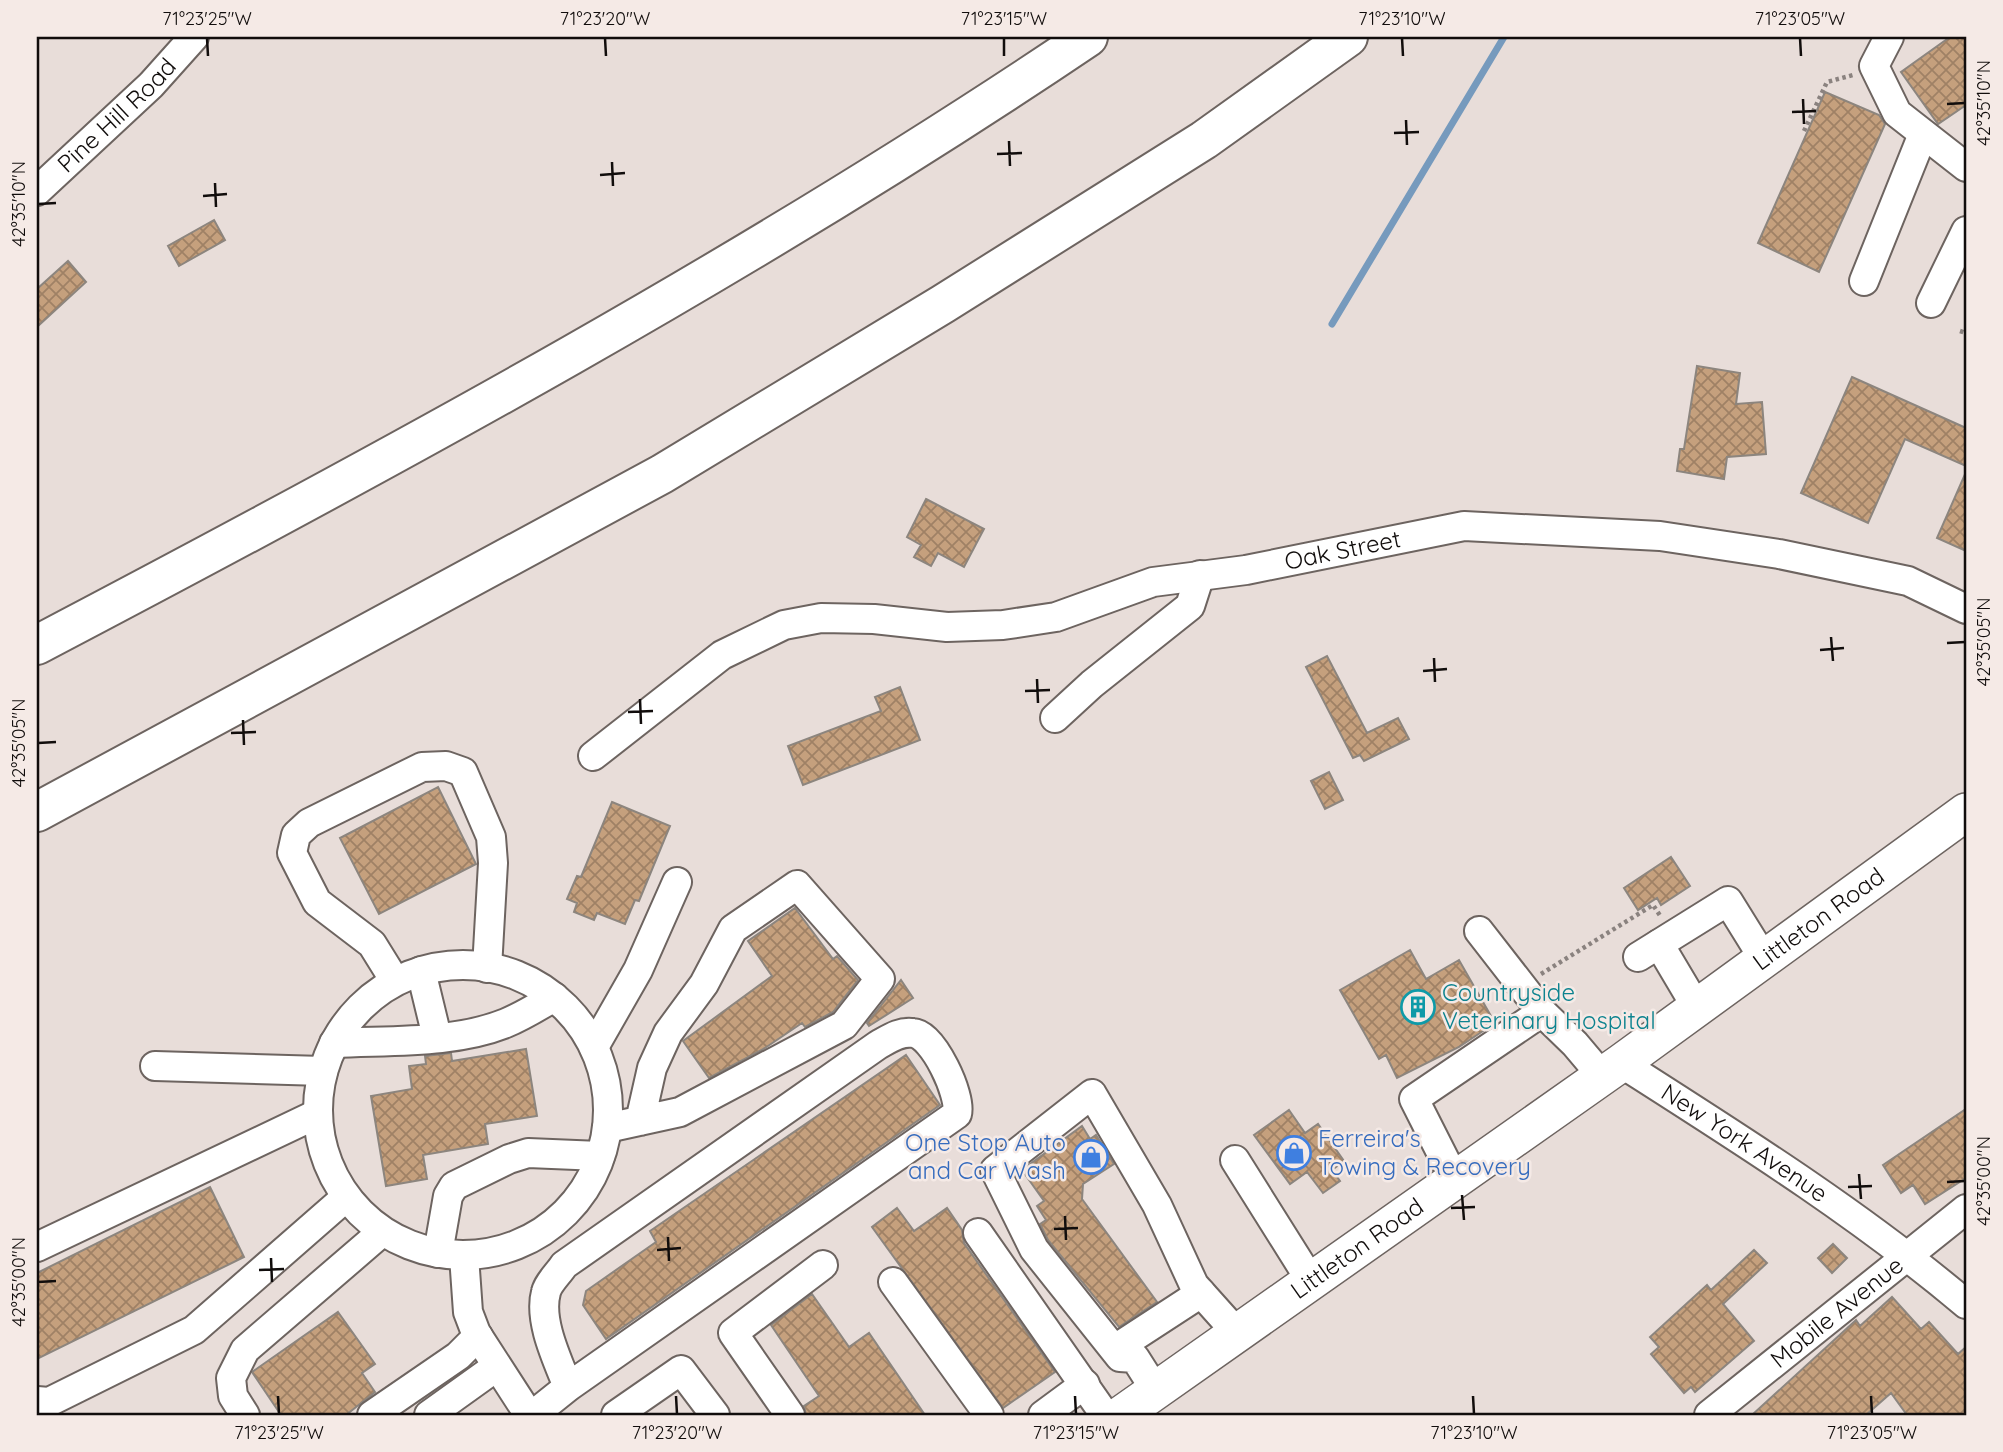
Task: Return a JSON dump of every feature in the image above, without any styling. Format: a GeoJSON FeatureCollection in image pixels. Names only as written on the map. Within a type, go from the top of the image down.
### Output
{"type":"FeatureCollection","features":[{"type":"Feature","properties":{"kind":"highway"},"geometry":{"type":"LineString","coordinates":[[37,645],[449,422],[697,283],[884,169],[1088,37]]}},
{"type":"Feature","properties":{"kind":"highway"},"geometry":{"type":"LineString","coordinates":[[37,813],[662,474],[943,304],[1192,148],[1348,37]]}},
{"type":"Feature","properties":{"kind":"main road","name":"Littleton Road"},"geometry":{"type":"LineString","coordinates":[[1121,1415],[1611,1070],[1966,812]]}},
{"type":"Feature","properties":{"kind":"street","name":"Pine Hill Road"},"geometry":{"type":"LineString","coordinates":[[37,191],[151,85],[194,37]]}},
{"type":"Feature","properties":{"kind":"street"},"geometry":{"type":"LineString","coordinates":[[1889,37],[1874,66],[1897,113],[1966,167]]}},
{"type":"Feature","properties":{"kind":"street"},"geometry":{"type":"LineString","coordinates":[[1864,281],[1923,134]]}},
{"type":"Feature","properties":{"kind":"street"},"geometry":{"type":"LineString","coordinates":[[1931,303],[1966,232]]}},
{"type":"Feature","properties":{"kind":"street","name":"Oak Street"},"geometry":{"type":"LineString","coordinates":[[593,756],[722,655],[784,625],[821,618],[874,619],[947,627],[1003,625],[1056,617],[1153,582],[1245,570],[1464,526],[1660,536],[1779,554],[1908,581],[1966,609]]}},
{"type":"Feature","properties":{"kind":"street"},"geometry":{"type":"LineString","coordinates":[[1055,718],[1092,684],[1190,606],[1200,575]]}},
{"type":"Feature","properties":{"kind":"street"},"geometry":{"type":"LineString","coordinates":[[437,1037],[408,976],[372,944],[317,902],[292,853],[296,835],[309,823],[422,767],[446,766],[463,772],[491,837],[487,968]]}},
{"type":"Feature","properties":{"kind":"street"},"geometry":{"type":"LineString","coordinates":[[594,1047],[638,970],[677,882]]}},
{"type":"Feature","properties":{"kind":"street"},"geometry":{"type":"LineString","coordinates":[[607,1128],[640,1121],[680,1112],[844,1025],[880,979],[797,886],[733,929],[704,984],[668,1033],[652,1068],[640,1121]]}},
{"type":"Feature","properties":{"kind":"street"},"geometry":{"type":"LineString","coordinates":[[1697,1008],[1657,945],[1728,901],[1764,959]]}},
{"type":"Feature","properties":{"kind":"street","name":"New York Avenue"},"geometry":{"type":"LineString","coordinates":[[1479,931],[1542,1012],[1576,1044],[1611,1070],[1820,1191],[1908,1255],[1966,1304]]}},
{"type":"Feature","properties":{"kind":"street"},"geometry":{"type":"LineString","coordinates":[[447,965],[487,968],[527,979],[554,998],[577,1020],[594,1047],[607,1086],[607,1128],[600,1156],[587,1187],[574,1204],[543,1231],[505,1249],[451,1254],[403,1243],[383,1231],[345,1198],[328,1167],[320,1141],[317,1114],[323,1070],[334,1043],[353,1014],[372,996],[408,976],[447,965]]}},
{"type":"Feature","properties":{"kind":"street"},"geometry":{"type":"LineString","coordinates":[[334,1043],[477,1032],[506,1023],[554,998]]}},
{"type":"Feature","properties":{"kind":"street"},"geometry":{"type":"LineString","coordinates":[[1455,1180],[1414,1099],[1542,1012]]}},
{"type":"Feature","properties":{"kind":"street"},"geometry":{"type":"LineString","coordinates":[[568,1387],[555,1355],[545,1314],[546,1291],[564,1265],[878,1045],[899,1034],[915,1032],[925,1037],[956,1089],[959,1105],[957,1115],[531,1415],[496,1367],[468,1312],[451,1254],[448,1196],[454,1186],[509,1158],[528,1153],[600,1156]]}},
{"type":"Feature","properties":{"kind":"street"},"geometry":{"type":"LineString","coordinates":[[155,1066],[323,1070]]}},
{"type":"Feature","properties":{"kind":"street"},"geometry":{"type":"LineString","coordinates":[[1156,1391],[1135,1358],[1120,1357],[1034,1249],[995,1170],[1092,1094],[1157,1205],[1194,1285],[1237,1333]]}},
{"type":"Feature","properties":{"kind":"street"},"geometry":{"type":"LineString","coordinates":[[37,1247],[317,1114]]}},
{"type":"Feature","properties":{"kind":"street"},"geometry":{"type":"LineString","coordinates":[[1236,1160],[1311,1281]]}},
{"type":"Feature","properties":{"kind":"street"},"geometry":{"type":"LineString","coordinates":[[37,1401],[49,1402],[194,1330],[345,1198]]}},
{"type":"Feature","properties":{"kind":"street","name":"Mobile Avenue"},"geometry":{"type":"LineString","coordinates":[[1709,1415],[1966,1209]]}},
{"type":"Feature","properties":{"kind":"street"},"geometry":{"type":"LineString","coordinates":[[245,1415],[233,1396],[231,1378],[245,1350],[383,1231]]}},
{"type":"Feature","properties":{"kind":"street"},"geometry":{"type":"LineString","coordinates":[[978,1233],[1105,1415]]}},
{"type":"Feature","properties":{"kind":"street"},"geometry":{"type":"LineString","coordinates":[[790,1415],[733,1333],[823,1265]]}},
{"type":"Feature","properties":{"kind":"street"},"geometry":{"type":"LineString","coordinates":[[893,1282],[989,1415]]}},
{"type":"Feature","properties":{"kind":"street"},"geometry":{"type":"LineString","coordinates":[[1115,1349],[1201,1293]]}},
{"type":"Feature","properties":{"kind":"street"},"geometry":{"type":"LineString","coordinates":[[372,1415],[458,1356],[478,1336]]}},
{"type":"Feature","properties":{"kind":"street"},"geometry":{"type":"LineString","coordinates":[[429,1415],[496,1367]]}},
{"type":"Feature","properties":{"kind":"street"},"geometry":{"type":"LineString","coordinates":[[615,1415],[681,1370],[715,1415]]}},
{"type":"Feature","properties":{"kind":"street"},"geometry":{"type":"LineString","coordinates":[[1043,1415],[1085,1384]]}},
{"type":"Feature","properties":{"kind":"path"},"geometry":{"type":"LineString","coordinates":[[1804,131],[1827,82],[1854,75]]}},
{"type":"Feature","properties":{"kind":"path"},"geometry":{"type":"LineString","coordinates":[[1522,986],[1653,905],[1657,945]]}},
{"type":"Feature","properties":{"kind":"building"},"geometry":{"type":"Polygon","coordinates":[[[1950,37],[1966,37],[1966,105],[1938,124],[1901,72],[1950,37]]]}},
{"type":"Feature","properties":{"kind":"building"},"geometry":{"type":"Polygon","coordinates":[[[1825,92],[1879,115],[1885,124],[1819,272],[1758,243],[1825,92]]]}},
{"type":"Feature","properties":{"kind":"building"},"geometry":{"type":"Polygon","coordinates":[[[214,220],[225,240],[179,266],[168,246],[214,220]]]}},
{"type":"Feature","properties":{"kind":"building"},"geometry":{"type":"Polygon","coordinates":[[[68,261],[86,282],[37,327],[37,289],[68,261]]]}},
{"type":"Feature","properties":{"kind":"building"},"geometry":{"type":"Polygon","coordinates":[[[1697,366],[1740,373],[1736,404],[1762,402],[1766,454],[1727,457],[1724,479],[1677,471],[1680,449],[1684,449],[1697,366]]]}},
{"type":"Feature","properties":{"kind":"building"},"geometry":{"type":"Polygon","coordinates":[[[1852,377],[1966,428],[1966,466],[1905,439],[1868,523],[1801,493],[1852,377]]]}},
{"type":"Feature","properties":{"kind":"building"},"geometry":{"type":"Polygon","coordinates":[[[1966,472],[1966,551],[1937,538],[1966,472]]]}},
{"type":"Feature","properties":{"kind":"building"},"geometry":{"type":"Polygon","coordinates":[[[926,499],[984,529],[964,567],[938,553],[931,566],[914,557],[921,545],[907,537],[926,499]]]}},
{"type":"Feature","properties":{"kind":"building"},"geometry":{"type":"Polygon","coordinates":[[[1327,656],[1367,733],[1398,718],[1409,739],[1364,761],[1360,755],[1353,758],[1306,667],[1327,656]]]}},
{"type":"Feature","properties":{"kind":"building"},"geometry":{"type":"Polygon","coordinates":[[[900,687],[920,740],[803,785],[788,746],[881,711],[875,697],[900,687]]]}},
{"type":"Feature","properties":{"kind":"building"},"geometry":{"type":"Polygon","coordinates":[[[1329,772],[1343,800],[1325,809],[1311,781],[1329,772]]]}},
{"type":"Feature","properties":{"kind":"building"},"geometry":{"type":"Polygon","coordinates":[[[438,787],[476,864],[379,914],[340,838],[438,787]]]}},
{"type":"Feature","properties":{"kind":"building"},"geometry":{"type":"Polygon","coordinates":[[[612,802],[670,826],[639,901],[635,900],[625,924],[597,913],[594,920],[574,912],[577,903],[567,899],[577,876],[581,877],[612,802]]]}},
{"type":"Feature","properties":{"kind":"building"},"geometry":{"type":"Polygon","coordinates":[[[1671,857],[1690,886],[1661,905],[1657,898],[1638,910],[1624,888],[1671,857]]]}},
{"type":"Feature","properties":{"kind":"building"},"geometry":{"type":"Polygon","coordinates":[[[795,908],[833,959],[837,956],[858,980],[833,1012],[805,1027],[802,1023],[765,1048],[709,1078],[683,1041],[772,976],[748,941],[795,908]]]}},
{"type":"Feature","properties":{"kind":"building","name":"Countryside Veterinary Hospital"},"geometry":{"type":"Polygon","coordinates":[[[1410,950],[1426,979],[1459,960],[1495,1023],[1459,1047],[1397,1078],[1386,1055],[1379,1059],[1340,990],[1410,950]]]}},
{"type":"Feature","properties":{"kind":"building"},"geometry":{"type":"Polygon","coordinates":[[[901,980],[913,998],[869,1026],[867,1023],[901,980]]]}},
{"type":"Feature","properties":{"kind":"building"},"geometry":{"type":"Polygon","coordinates":[[[526,1049],[537,1116],[485,1124],[488,1144],[423,1155],[427,1179],[386,1186],[371,1096],[412,1089],[409,1066],[426,1064],[425,1056],[451,1053],[452,1061],[526,1049]]]}},
{"type":"Feature","properties":{"kind":"building"},"geometry":{"type":"Polygon","coordinates":[[[906,1055],[940,1105],[606,1339],[583,1305],[586,1291],[656,1242],[650,1231],[906,1055]]]}},
{"type":"Feature","properties":{"kind":"building"},"geometry":{"type":"Polygon","coordinates":[[[1966,1109],[1966,1178],[1925,1204],[1913,1185],[1901,1193],[1883,1165],[1966,1109]]]}},
{"type":"Feature","properties":{"kind":"building","name":"Ferreira's Towing & Recovery"},"geometry":{"type":"Polygon","coordinates":[[[1289,1110],[1305,1133],[1318,1124],[1344,1161],[1332,1170],[1340,1181],[1323,1193],[1307,1172],[1290,1184],[1254,1135],[1289,1110]]]}},
{"type":"Feature","properties":{"kind":"building"},"geometry":{"type":"Polygon","coordinates":[[[1082,1126],[1090,1139],[1096,1135],[1114,1164],[1083,1184],[1082,1199],[1157,1302],[1119,1327],[1048,1240],[1040,1224],[1046,1220],[1037,1206],[1044,1201],[1022,1170],[1082,1126]]]}},
{"type":"Feature","properties":{"kind":"building"},"geometry":{"type":"Polygon","coordinates":[[[210,1187],[244,1257],[37,1359],[37,1273],[210,1187]]]}},
{"type":"Feature","properties":{"kind":"building"},"geometry":{"type":"Polygon","coordinates":[[[897,1208],[914,1231],[947,1208],[962,1230],[964,1243],[1055,1372],[1003,1408],[872,1227],[897,1208]]]}},
{"type":"Feature","properties":{"kind":"building"},"geometry":{"type":"Polygon","coordinates":[[[1833,1244],[1847,1258],[1832,1273],[1818,1258],[1833,1244]]]}},
{"type":"Feature","properties":{"kind":"building"},"geometry":{"type":"Polygon","coordinates":[[[1754,1250],[1767,1263],[1723,1304],[1754,1341],[1695,1392],[1691,1387],[1684,1393],[1651,1354],[1659,1347],[1650,1337],[1707,1285],[1711,1290],[1754,1250]]]}},
{"type":"Feature","properties":{"kind":"building"},"geometry":{"type":"Polygon","coordinates":[[[812,1294],[849,1347],[869,1333],[925,1415],[806,1415],[804,1406],[819,1396],[771,1325],[812,1294]]]}},
{"type":"Feature","properties":{"kind":"building"},"geometry":{"type":"Polygon","coordinates":[[[1892,1297],[1921,1329],[1929,1322],[1958,1354],[1966,1347],[1966,1415],[1907,1415],[1891,1393],[1866,1415],[1752,1415],[1856,1320],[1860,1326],[1892,1297]]]}},
{"type":"Feature","properties":{"kind":"building"},"geometry":{"type":"Polygon","coordinates":[[[338,1312],[375,1364],[362,1373],[375,1392],[346,1415],[281,1415],[252,1372],[338,1312]]]}},
{"type":"Feature","properties":{"kind":"waterway"},"geometry":{"type":"LineString","coordinates":[[1332,324],[1504,37]]}},
{"type":"Feature","properties":{"kind":"place","name":"Countryside Veterinary Hospital"},"geometry":{"type":"Point","coordinates":[1418,1007]}},
{"type":"Feature","properties":{"kind":"place","name":"Ferreira's Towing & Recovery"},"geometry":{"type":"Point","coordinates":[1294,1153]}},
{"type":"Feature","properties":{"kind":"place","name":"One Stop Auto and Car Wash"},"geometry":{"type":"Point","coordinates":[1091,1157]}}]}
